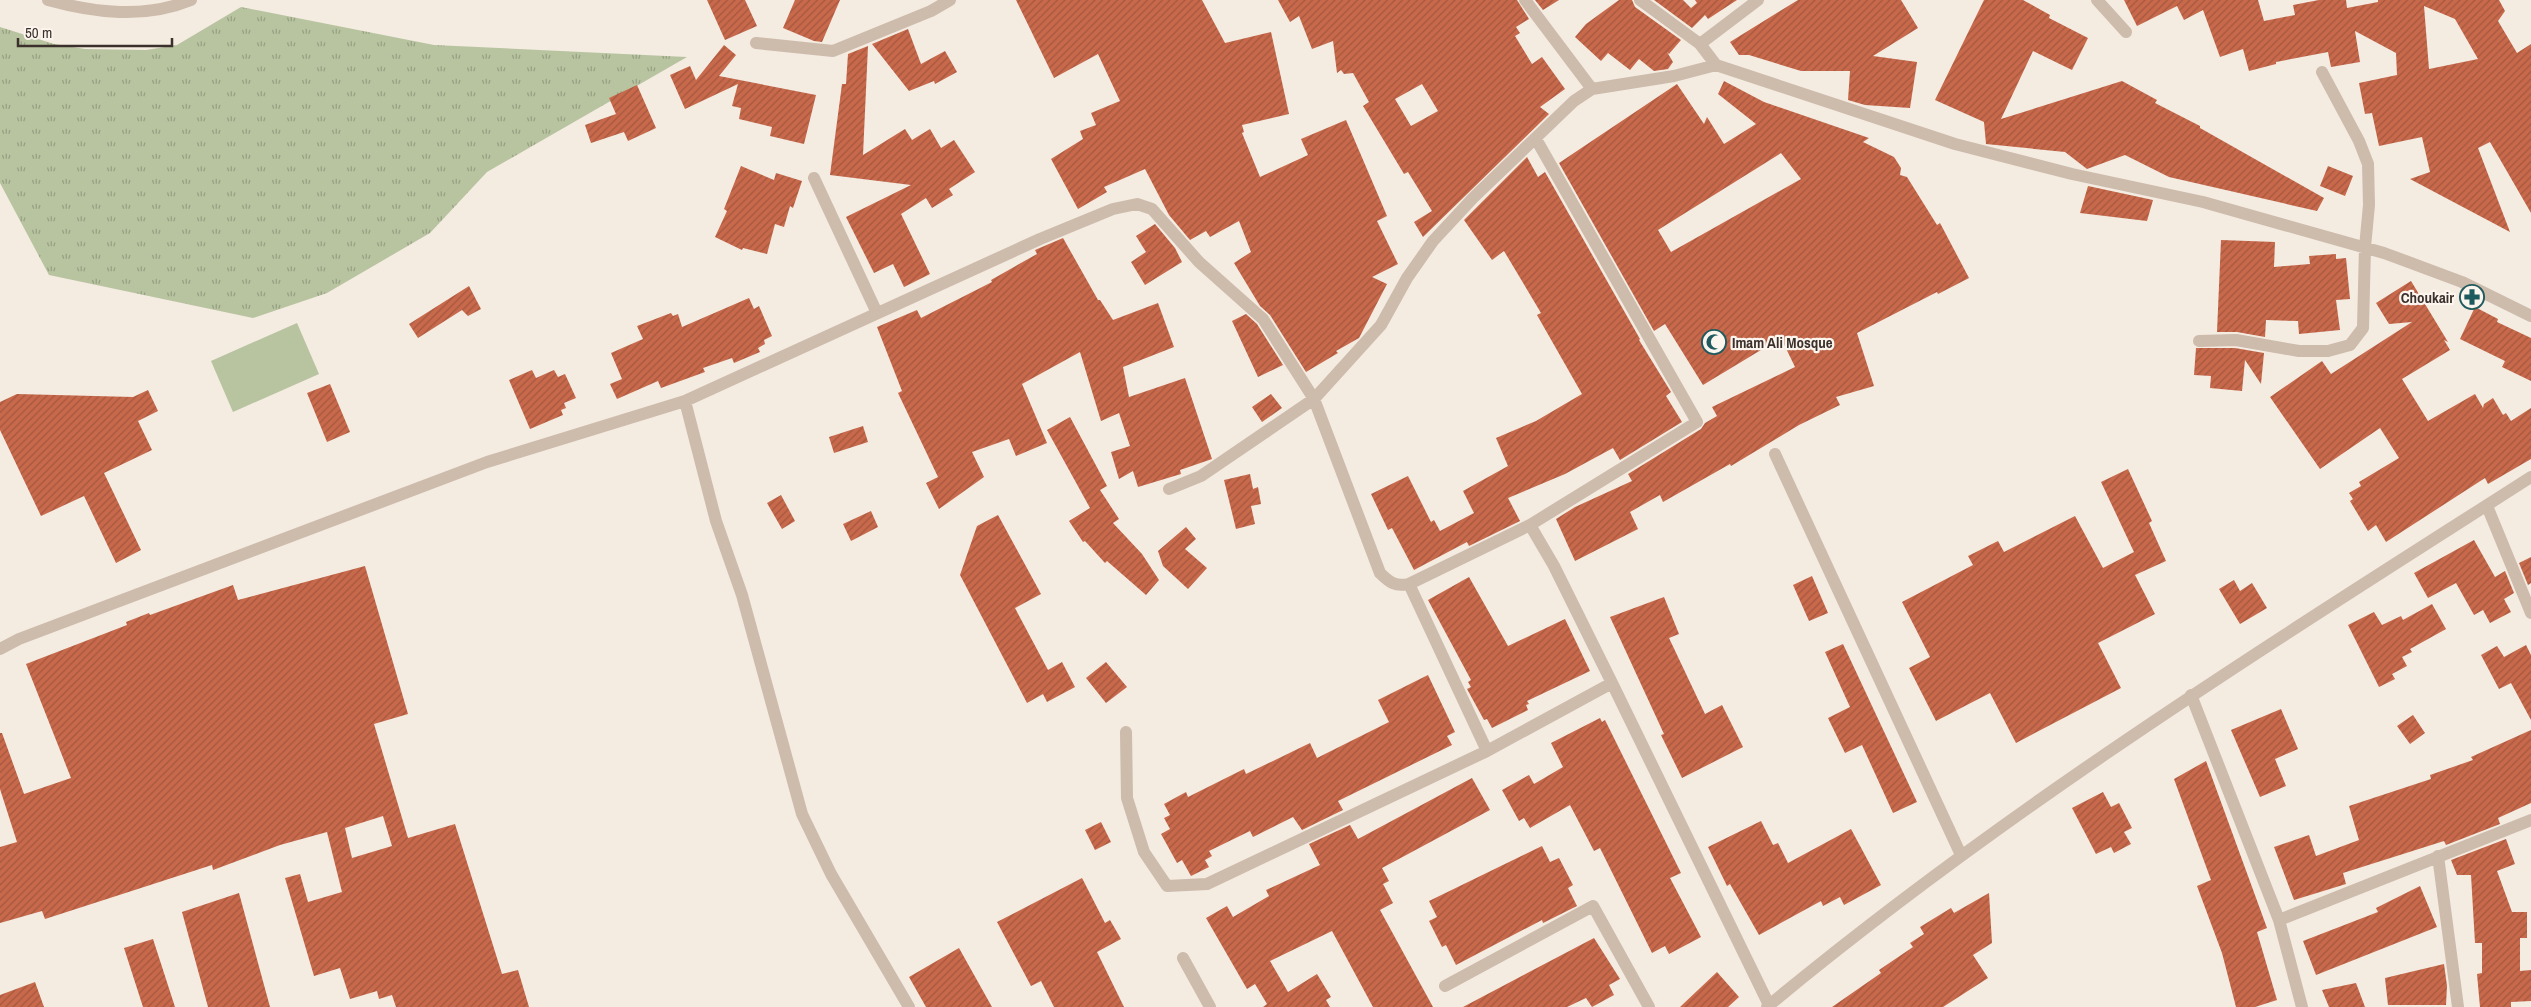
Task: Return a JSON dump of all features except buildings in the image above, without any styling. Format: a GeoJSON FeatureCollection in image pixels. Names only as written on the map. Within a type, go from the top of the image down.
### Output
{"type":"FeatureCollection","features":[{"type":"Feature","properties":{"kind":"street"},"geometry":{"type":"LineString","coordinates":[[48,0],[75,7],[128,13],[158,10],[191,0]]}},
{"type":"Feature","properties":{"kind":"street"},"geometry":{"type":"LineString","coordinates":[[756,43],[833,52],[950,0]]}},
{"type":"Feature","properties":{"kind":"street"},"geometry":{"type":"LineString","coordinates":[[1525,0],[1592,89]]}},
{"type":"Feature","properties":{"kind":"street"},"geometry":{"type":"LineString","coordinates":[[1640,0],[1700,44],[1716,65]]}},
{"type":"Feature","properties":{"kind":"street"},"geometry":{"type":"LineString","coordinates":[[1700,44],[1758,0]]}},
{"type":"Feature","properties":{"kind":"street"},"geometry":{"type":"LineString","coordinates":[[2097,0],[2126,32]]}},
{"type":"Feature","properties":{"kind":"street"},"geometry":{"type":"LineString","coordinates":[[1169,489],[1201,476],[1314,399],[1381,325],[1407,278],[1433,242],[1473,198],[1574,101],[1592,89],[1674,76],[1716,65],[1956,144],[2072,174],[2203,202],[2365,247],[2453,278],[2531,316]]}},
{"type":"Feature","properties":{"kind":"street"},"geometry":{"type":"LineString","coordinates":[[2199,341],[2236,340],[2299,351],[2328,351],[2350,345],[2363,328],[2365,247],[2369,205],[2368,164],[2359,140],[2322,72]]}},
{"type":"Feature","properties":{"kind":"street"},"geometry":{"type":"LineString","coordinates":[[0,649],[19,639],[82,614],[487,462],[684,401],[1040,239],[1114,209],[1137,204],[1152,209],[1198,262],[1263,319],[1314,399],[1380,572],[1390,583],[1402,586],[1409,584],[1530,525],[1697,422],[1536,139]]}},
{"type":"Feature","properties":{"kind":"street"},"geometry":{"type":"LineString","coordinates":[[814,178],[877,313]]}},
{"type":"Feature","properties":{"kind":"street"},"geometry":{"type":"LineString","coordinates":[[684,401],[716,521],[742,595],[802,814],[831,874],[910,1007]]}},
{"type":"Feature","properties":{"kind":"street"},"geometry":{"type":"LineString","coordinates":[[1775,454],[1961,855]]}},
{"type":"Feature","properties":{"kind":"street"},"geometry":{"type":"LineString","coordinates":[[1530,525],[1554,566],[1612,683],[1768,1006],[1961,855],[2191,696],[2531,478]]}},
{"type":"Feature","properties":{"kind":"street"},"geometry":{"type":"LineString","coordinates":[[2486,506],[2531,613]]}},
{"type":"Feature","properties":{"kind":"street"},"geometry":{"type":"LineString","coordinates":[[1409,584],[1486,752]]}},
{"type":"Feature","properties":{"kind":"street"},"geometry":{"type":"LineString","coordinates":[[1126,732],[1127,798],[1144,852],[1167,886],[1207,884],[1486,752],[1612,683]]}},
{"type":"Feature","properties":{"kind":"street"},"geometry":{"type":"LineString","coordinates":[[2191,696],[2279,920],[2302,1007]]}},
{"type":"Feature","properties":{"kind":"street"},"geometry":{"type":"LineString","coordinates":[[2279,920],[2531,820]]}},
{"type":"Feature","properties":{"kind":"street"},"geometry":{"type":"LineString","coordinates":[[2438,856],[2458,1007]]}},
{"type":"Feature","properties":{"kind":"street"},"geometry":{"type":"LineString","coordinates":[[1445,986],[1593,906],[1649,1007]]}},
{"type":"Feature","properties":{"kind":"street"},"geometry":{"type":"LineString","coordinates":[[1184,958],[1210,1007]]}},
{"type":"Feature","properties":{"kind":"green space"},"geometry":{"type":"Polygon","coordinates":[[[241,7],[434,45],[687,57],[487,172],[430,233],[327,293],[253,318],[49,275],[0,183],[0,27],[54,44],[85,49],[146,50],[177,45],[241,7]]]}},
{"type":"Feature","properties":{"kind":"green space"},"geometry":{"type":"Polygon","coordinates":[[[297,323],[319,374],[233,412],[211,361],[297,323]]]}},
{"type":"Feature","properties":{"kind":"place","name":"Choukair"},"geometry":{"type":"Point","coordinates":[2472,297]}},
{"type":"Feature","properties":{"kind":"place","name":"Imam Ali Mosque"},"geometry":{"type":"Point","coordinates":[1714,342]}}]}
